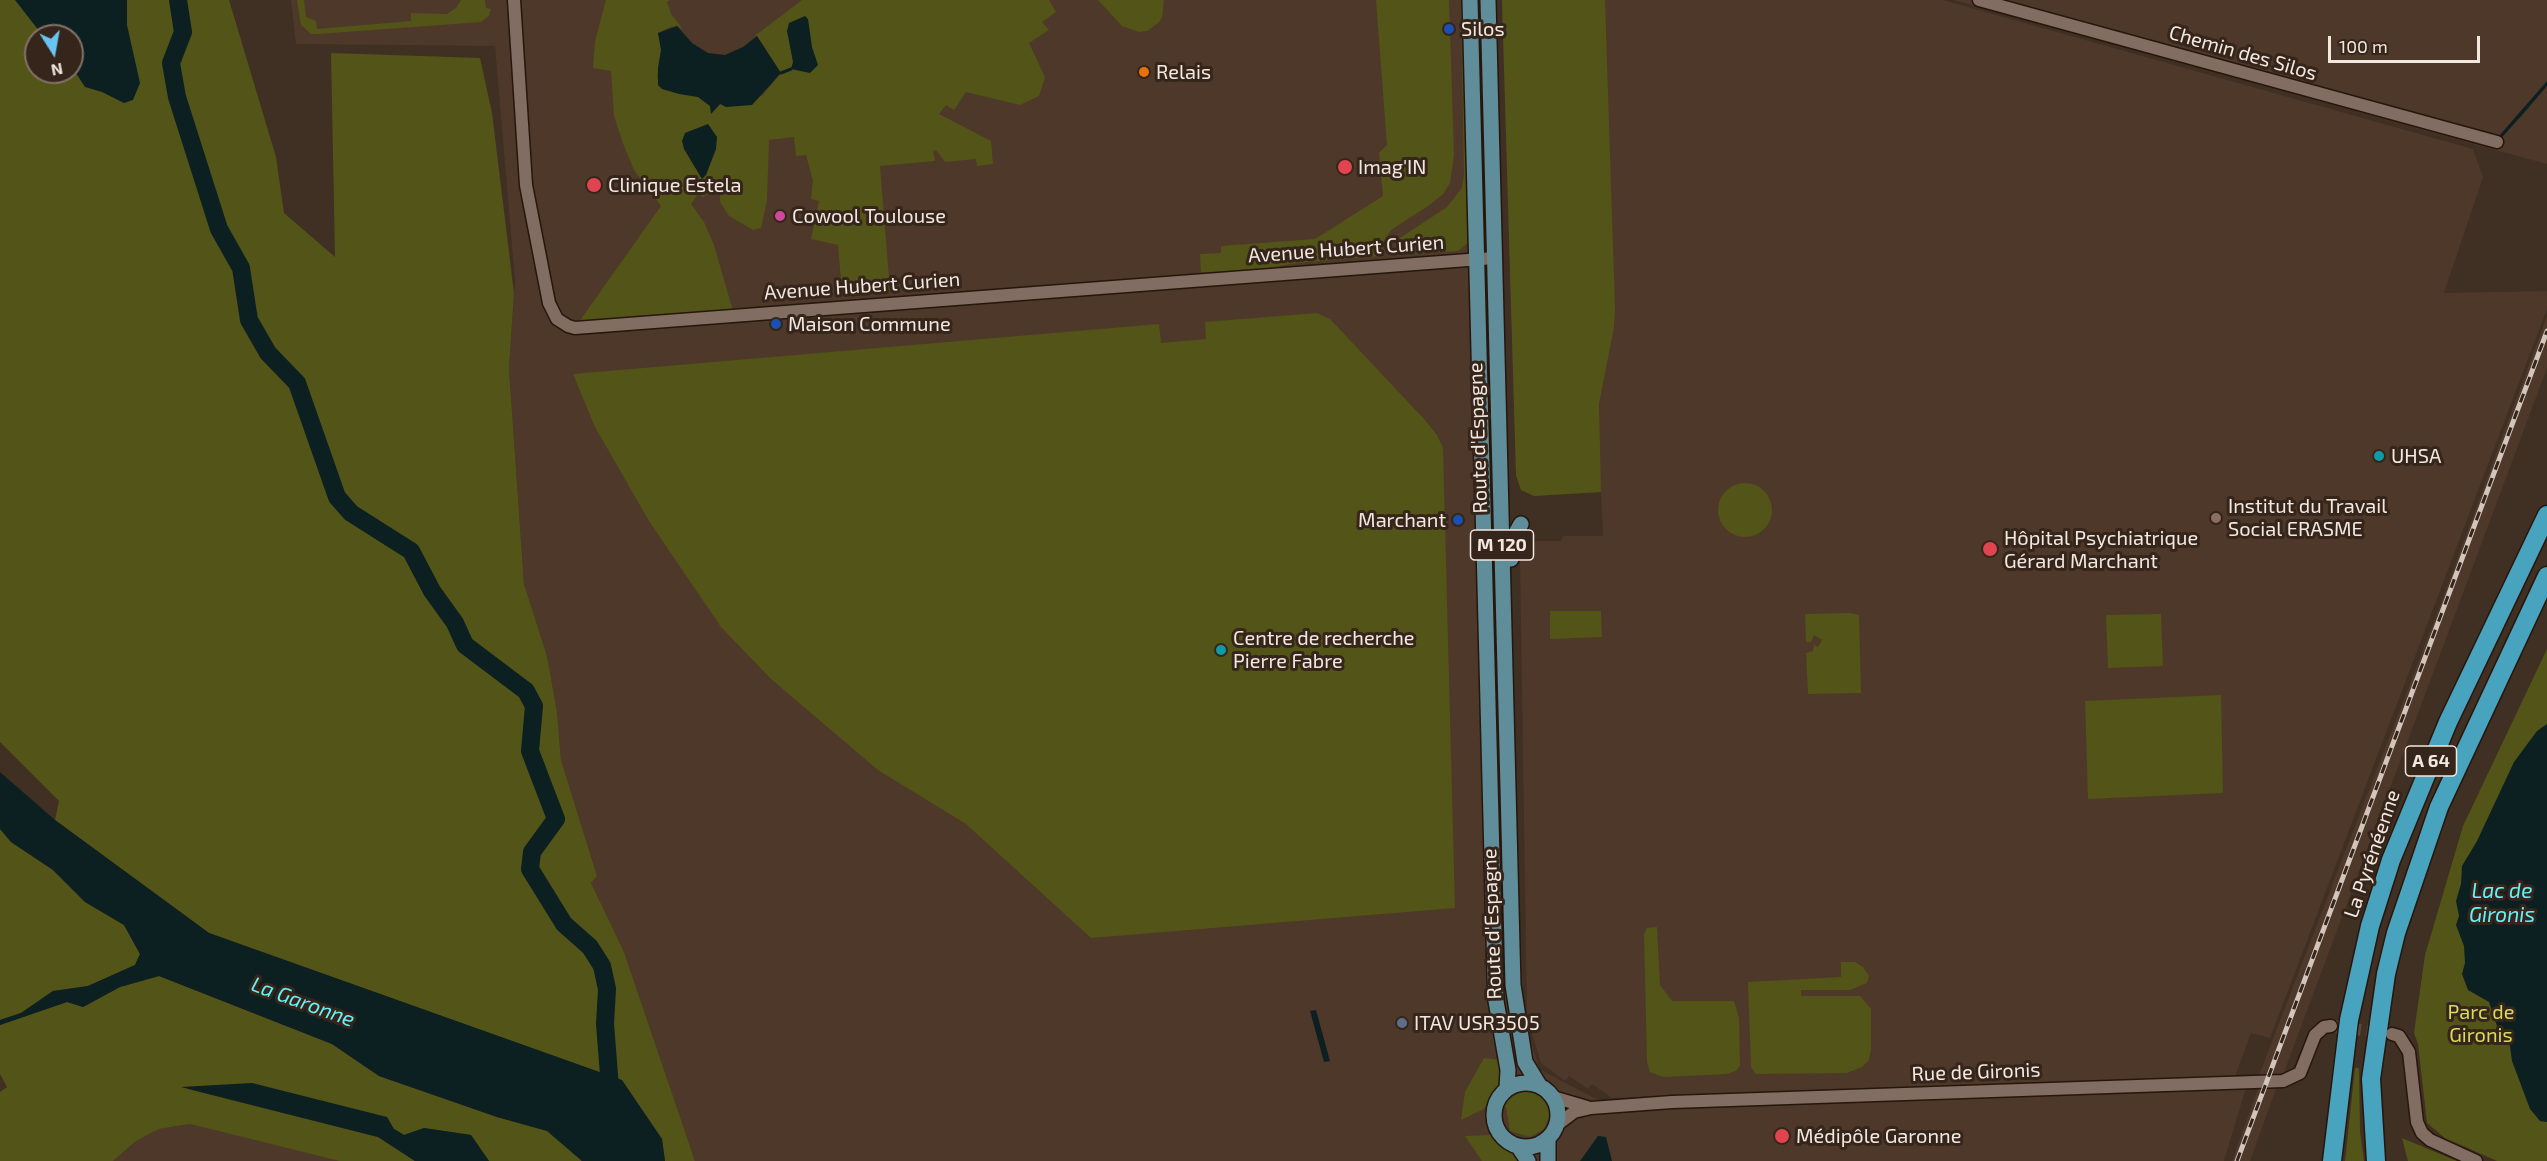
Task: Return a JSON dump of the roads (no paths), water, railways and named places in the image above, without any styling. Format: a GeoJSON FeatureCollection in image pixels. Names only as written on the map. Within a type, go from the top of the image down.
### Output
{"type":"FeatureCollection","features":[{"type":"Feature","properties":{"kind":"highway","name":"La Pyrénéenne"},"geometry":{"type":"LineString","coordinates":[[2332,1161],[2349,1020],[2370,926],[2391,860],[2448,722],[2547,515]]}},
{"type":"Feature","properties":{"kind":"highway","name":"A 64"},"geometry":{"type":"LineString","coordinates":[[2376,1161],[2371,1079],[2384,985],[2396,933],[2439,807],[2547,576]]}},
{"type":"Feature","properties":{"kind":"main road","name":"Route d'Espagne"},"geometry":{"type":"LineString","coordinates":[[1470,0],[1495,984],[1508,1070],[1507,1089]]}},
{"type":"Feature","properties":{"kind":"main road","name":"Route d'Espagne"},"geometry":{"type":"LineString","coordinates":[[1488,0],[1513,985],[1525,1062],[1539,1085]]}},
{"type":"Feature","properties":{"kind":"main road"},"geometry":{"type":"LineString","coordinates":[[1505,631],[1511,586],[1512,540],[1521,524]]}},
{"type":"Feature","properties":{"kind":"main road"},"geometry":{"type":"LineString","coordinates":[[1518,1146],[1533,1146],[1548,1139],[1557,1125],[1558,1113],[1553,1097],[1539,1085],[1526,1082],[1507,1089],[1499,1097],[1494,1117],[1502,1136],[1518,1146],[1528,1161]]}},
{"type":"Feature","properties":{"kind":"main road"},"geometry":{"type":"LineString","coordinates":[[1548,1139],[1548,1161]]}},
{"type":"Feature","properties":{"kind":"street","name":"Avenue Hubert Curien"},"geometry":{"type":"LineString","coordinates":[[514,0],[526,185],[549,303],[557,319],[575,328],[1494,258]]}},
{"type":"Feature","properties":{"kind":"street","name":"Chemin des Silos"},"geometry":{"type":"LineString","coordinates":[[1980,0],[2474,138],[2497,142]]}},
{"type":"Feature","properties":{"kind":"street","name":"Rue de Gironis"},"geometry":{"type":"LineString","coordinates":[[1557,1125],[1574,1113],[1591,1108],[1816,1097],[2283,1081],[2300,1073],[2314,1035],[2324,1026],[2331,1026]]}},
{"type":"Feature","properties":{"kind":"street"},"geometry":{"type":"LineString","coordinates":[[2392,1034],[2399,1036],[2409,1052],[2417,1122],[2422,1132],[2430,1140],[2476,1161]]}},
{"type":"Feature","properties":{"kind":"street","name":"Rue de Gironis"},"geometry":{"type":"LineString","coordinates":[[1553,1097],[1591,1108]]}},
{"type":"Feature","properties":{"kind":"water"},"geometry":{"type":"Polygon","coordinates":[[[15,0],[127,0],[127,25],[140,83],[133,100],[124,103],[102,92],[85,87],[83,84],[84,24],[34,24],[15,0]]]}},
{"type":"Feature","properties":{"kind":"water"},"geometry":{"type":"Polygon","coordinates":[[[805,16],[808,19],[812,47],[818,65],[810,73],[791,69],[793,62],[787,31],[789,23],[805,16]]]}},
{"type":"Feature","properties":{"kind":"water"},"geometry":{"type":"Polygon","coordinates":[[[677,26],[692,43],[708,53],[725,55],[743,47],[757,36],[781,73],[752,105],[726,107],[720,104],[711,114],[710,106],[698,97],[662,89],[658,85],[661,50],[658,33],[677,26]]]}},
{"type":"Feature","properties":{"kind":"water"},"geometry":{"type":"Polygon","coordinates":[[[2547,81],[2547,86],[2523,114],[2495,145],[2492,144],[2547,81]]]}},
{"type":"Feature","properties":{"kind":"water"},"geometry":{"type":"Polygon","coordinates":[[[708,124],[717,137],[716,149],[706,175],[702,179],[684,149],[682,141],[685,133],[708,124]]]}},
{"type":"Feature","properties":{"kind":"water","name":"Lac de Gironis"},"geometry":{"type":"Polygon","coordinates":[[[2547,724],[2547,1122],[2540,1121],[2530,1109],[2512,1061],[2510,1046],[2498,1029],[2489,1002],[2468,990],[2462,974],[2465,963],[2464,946],[2456,925],[2459,916],[2456,901],[2461,884],[2462,866],[2477,841],[2514,762],[2537,731],[2547,724]]]}},
{"type":"Feature","properties":{"kind":"water","name":"La Garonne"},"geometry":{"type":"Polygon","coordinates":[[[0,772],[55,820],[209,933],[622,1080],[662,1139],[665,1161],[582,1161],[547,1131],[497,1117],[379,1076],[332,1044],[159,976],[120,987],[83,1007],[67,1002],[0,1025],[0,1020],[21,1013],[53,991],[88,986],[135,965],[140,954],[124,925],[85,902],[53,870],[11,842],[0,829],[0,772]]]}},
{"type":"Feature","properties":{"kind":"water"},"geometry":{"type":"Polygon","coordinates":[[[1316,1010],[1330,1061],[1324,1062],[1310,1011],[1316,1010]]]}},
{"type":"Feature","properties":{"kind":"water"},"geometry":{"type":"Polygon","coordinates":[[[252,1083],[387,1117],[394,1129],[404,1135],[424,1128],[471,1135],[489,1161],[415,1161],[378,1137],[181,1087],[252,1083]]]}},
{"type":"Feature","properties":{"kind":"water"},"geometry":{"type":"Polygon","coordinates":[[[1598,1136],[1606,1137],[1612,1161],[1580,1161],[1598,1136]]]}},
{"type":"Feature","properties":{"kind":"waterway"},"geometry":{"type":"LineString","coordinates":[[178,0],[183,32],[171,63],[177,97],[219,229],[241,268],[249,320],[268,353],[297,383],[337,497],[351,513],[411,551],[432,591],[455,623],[465,645],[526,691],[534,706],[530,751],[556,819],[532,852],[530,869],[564,924],[590,947],[602,966],[607,989],[605,1024],[611,1100]]}},
{"type":"Feature","properties":{"kind":"waterway"},"geometry":{"type":"LineString","coordinates":[[781,73],[791,69]]}},
{"type":"Feature","properties":{"kind":"tunnel"},"geometry":{"type":"LineString","coordinates":[[2331,1026],[2385,1033]]}},
{"type":"Feature","properties":{"kind":"railway"},"geometry":{"type":"LineString","coordinates":[[2237,1161],[2547,331]]}},
{"type":"Feature","properties":{"kind":"place","name":"Silos"},"geometry":{"type":"Point","coordinates":[1449,29]}},
{"type":"Feature","properties":{"kind":"place","name":"Relais"},"geometry":{"type":"Point","coordinates":[1144,72]}},
{"type":"Feature","properties":{"kind":"place","name":"Imag'IN"},"geometry":{"type":"Point","coordinates":[1345,167]}},
{"type":"Feature","properties":{"kind":"place","name":"Clinique Estela"},"geometry":{"type":"Point","coordinates":[594,185]}},
{"type":"Feature","properties":{"kind":"place","name":"Cowool Toulouse"},"geometry":{"type":"Point","coordinates":[780,216]}},
{"type":"Feature","properties":{"kind":"place","name":"Maison Commune"},"geometry":{"type":"Point","coordinates":[776,324]}},
{"type":"Feature","properties":{"kind":"place","name":"UHSA"},"geometry":{"type":"Point","coordinates":[2379,456]}},
{"type":"Feature","properties":{"kind":"place","name":"Institut du Travail Social ERASME"},"geometry":{"type":"Point","coordinates":[2216,518]}},
{"type":"Feature","properties":{"kind":"place","name":"Marchant"},"geometry":{"type":"Point","coordinates":[1458,520]}},
{"type":"Feature","properties":{"kind":"place","name":"Hôpital Psychiatrique Gérard Marchant"},"geometry":{"type":"Point","coordinates":[1990,549]}},
{"type":"Feature","properties":{"kind":"place","name":"Centre de recherche Pierre Fabre"},"geometry":{"type":"Point","coordinates":[1221,650]}},
{"type":"Feature","properties":{"kind":"place","name":"ITAV USR3505"},"geometry":{"type":"Point","coordinates":[1402,1023]}},
{"type":"Feature","properties":{"kind":"place","name":"Médipôle Garonne"},"geometry":{"type":"Point","coordinates":[1782,1136]}},
{"type":"Feature","properties":{"kind":"park label","name":"Parc de Gironis"},"geometry":{"type":"Point","coordinates":[2481,1024]}}]}
